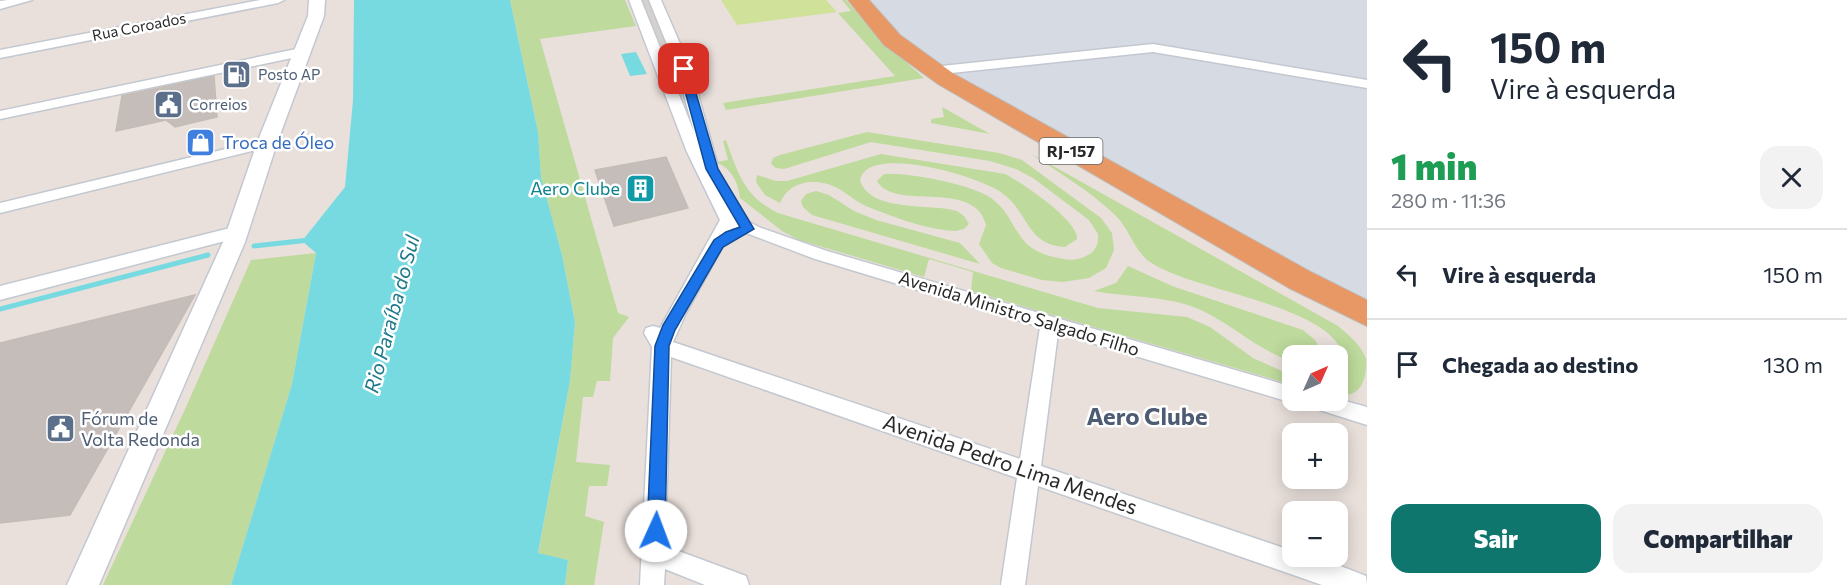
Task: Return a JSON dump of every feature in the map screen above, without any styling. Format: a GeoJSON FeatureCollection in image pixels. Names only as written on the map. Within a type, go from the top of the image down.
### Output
{"type":"FeatureCollection","features":[{"type":"Feature","properties":{"kind":"highway","name":"RJ-157"},"geometry":{"type":"LineString","coordinates":[[858,0],[892,40],[932,71],[1300,280],[1367,314]]}},
{"type":"Feature","properties":{"kind":"highway"},"geometry":{"type":"LineString","coordinates":[[1300,280],[1367,325]]}},
{"type":"Feature","properties":{"kind":"street"},"geometry":{"type":"LineString","coordinates":[[0,4],[26,0]]}},
{"type":"Feature","properties":{"kind":"street","name":"Rua Coroados"},"geometry":{"type":"LineString","coordinates":[[0,54],[278,0]]}},
{"type":"Feature","properties":{"kind":"street"},"geometry":{"type":"LineString","coordinates":[[82,585],[236,237],[267,143],[316,16],[317,0]]}},
{"type":"Feature","properties":{"kind":"street","name":"Avenida Ministro Salgado Filho"},"geometry":{"type":"LineString","coordinates":[[635,0],[694,152],[719,206],[729,219],[747,229],[821,255],[1282,391]]}},
{"type":"Feature","properties":{"kind":"street"},"geometry":{"type":"LineString","coordinates":[[655,0],[684,69],[712,169],[747,229],[730,235],[718,244]]}},
{"type":"Feature","properties":{"kind":"street"},"geometry":{"type":"LineString","coordinates":[[932,71],[1153,48],[1367,84]]}},
{"type":"Feature","properties":{"kind":"street"},"geometry":{"type":"LineString","coordinates":[[0,115],[301,52]]}},
{"type":"Feature","properties":{"kind":"street"},"geometry":{"type":"LineString","coordinates":[[0,208],[267,143]]}},
{"type":"Feature","properties":{"kind":"street"},"geometry":{"type":"LineString","coordinates":[[652,585],[656,554],[657,340],[668,329],[718,244],[729,219]]}},
{"type":"Feature","properties":{"kind":"street"},"geometry":{"type":"LineString","coordinates":[[0,293],[236,237]]}},
{"type":"Feature","properties":{"kind":"street"},"geometry":{"type":"LineString","coordinates":[[1013,585],[1050,323]]}},
{"type":"Feature","properties":{"kind":"street","name":"Avenida Pedro Lima Mendes"},"geometry":{"type":"LineString","coordinates":[[657,340],[1358,585]]}},
{"type":"Feature","properties":{"kind":"street"},"geometry":{"type":"LineString","coordinates":[[1348,410],[1367,416]]}},
{"type":"Feature","properties":{"kind":"street"},"geometry":{"type":"LineString","coordinates":[[656,554],[737,585]]}},
{"type":"Feature","properties":{"kind":"shaded area"},"geometry":{"type":"Polygon","coordinates":[[[635,0],[655,0],[673,58],[666,59],[645,25],[635,0]]]}},
{"type":"Feature","properties":{"kind":"shaded area"},"geometry":{"type":"Polygon","coordinates":[[[866,0],[1367,0],[1367,305],[915,53],[866,0]]]}},
{"type":"Feature","properties":{"kind":"green space"},"geometry":{"type":"Polygon","coordinates":[[[510,0],[625,0],[636,26],[540,39],[618,313],[629,317],[613,338],[610,381],[597,381],[593,397],[583,397],[576,462],[610,465],[607,486],[589,486],[585,516],[604,522],[594,585],[565,585],[568,560],[538,554],[570,381],[575,322],[562,255],[541,177],[538,132],[510,0]]]}},
{"type":"Feature","properties":{"kind":"green space"},"geometry":{"type":"Polygon","coordinates":[[[721,0],[826,0],[837,12],[737,25],[721,0]]]}},
{"type":"Feature","properties":{"kind":"green space"},"geometry":{"type":"Polygon","coordinates":[[[842,0],[846,0],[877,36],[924,78],[726,110],[723,103],[895,76],[838,13],[851,11],[842,0]]]}},
{"type":"Feature","properties":{"kind":"green space"},"geometry":{"type":"Polygon","coordinates":[[[942,107],[990,134],[931,123],[931,119],[944,117],[942,107]]]}},
{"type":"Feature","properties":{"kind":"green space"},"geometry":{"type":"Polygon","coordinates":[[[867,132],[999,153],[1022,160],[1101,218],[1112,233],[1114,250],[1106,268],[1089,278],[1063,282],[1042,280],[1001,268],[992,263],[979,244],[986,225],[979,211],[967,203],[951,199],[900,194],[886,190],[877,181],[884,174],[894,174],[921,177],[965,187],[986,195],[997,203],[1031,248],[1043,254],[1073,260],[1083,258],[1092,252],[1097,245],[1098,234],[1089,220],[1033,178],[1016,169],[990,161],[871,142],[784,169],[776,168],[771,164],[773,158],[780,155],[867,132]]]}},
{"type":"Feature","properties":{"kind":"green space"},"geometry":{"type":"Polygon","coordinates":[[[726,140],[739,174],[750,192],[767,207],[778,213],[1098,308],[1187,317],[1210,327],[1253,358],[1282,371],[1282,382],[971,291],[973,272],[929,259],[924,277],[799,240],[782,231],[740,198],[733,177],[726,168],[716,162],[728,160],[723,141],[726,140]]]}},
{"type":"Feature","properties":{"kind":"green space"},"geometry":{"type":"Polygon","coordinates":[[[1030,153],[1338,326],[1358,345],[1366,359],[1365,375],[1361,386],[1348,395],[1348,345],[1337,345],[1331,336],[1311,322],[1285,310],[1195,282],[1150,262],[1139,252],[1115,215],[1085,190],[1030,153]]]}},
{"type":"Feature","properties":{"kind":"green space"},"geometry":{"type":"Polygon","coordinates":[[[881,154],[1005,174],[1035,193],[1069,222],[1077,239],[1065,247],[1052,245],[1035,234],[1018,209],[1002,193],[972,179],[926,167],[883,164],[868,169],[860,180],[866,190],[876,198],[888,202],[957,211],[969,224],[964,229],[946,230],[902,219],[866,206],[839,189],[822,183],[797,185],[784,195],[780,203],[765,195],[756,182],[757,175],[776,181],[787,181],[881,154]]]}},
{"type":"Feature","properties":{"kind":"green space"},"geometry":{"type":"Polygon","coordinates":[[[816,191],[829,195],[854,211],[876,220],[960,243],[980,264],[812,215],[803,207],[801,201],[806,194],[816,191]]]}},
{"type":"Feature","properties":{"kind":"green space"},"geometry":{"type":"Polygon","coordinates":[[[316,253],[292,384],[231,585],[103,585],[251,260],[316,253]]]}},
{"type":"Feature","properties":{"kind":"green space"},"geometry":{"type":"Polygon","coordinates":[[[1128,266],[1172,286],[1303,330],[1317,345],[1282,345],[1282,357],[1214,317],[1190,306],[1163,299],[1094,291],[1116,283],[1128,266]]]}},
{"type":"Feature","properties":{"kind":"water","name":"Rio Paraíba do Sul"},"geometry":{"type":"Polygon","coordinates":[[[354,0],[510,0],[538,132],[541,177],[562,255],[575,322],[570,381],[538,553],[568,560],[565,585],[231,585],[292,384],[316,253],[302,241],[345,187],[353,100],[354,0]]]}},
{"type":"Feature","properties":{"kind":"water"},"geometry":{"type":"Polygon","coordinates":[[[636,52],[647,74],[630,76],[621,54],[636,52]]]}},
{"type":"Feature","properties":{"kind":"building","name":"Correios"},"geometry":{"type":"Polygon","coordinates":[[[214,76],[217,117],[175,127],[166,120],[116,131],[122,96],[214,76]]]}},
{"type":"Feature","properties":{"kind":"building","name":"Aero Clube"},"geometry":{"type":"Polygon","coordinates":[[[666,157],[688,208],[614,226],[595,170],[666,157]]]}},
{"type":"Feature","properties":{"kind":"building","name":"Fórum de Volta Redonda"},"geometry":{"type":"Polygon","coordinates":[[[195,295],[70,515],[0,523],[0,343],[195,295]]]}},
{"type":"Feature","properties":{"kind":"waterway"},"geometry":{"type":"LineString","coordinates":[[254,246],[309,240]]}},
{"type":"Feature","properties":{"kind":"waterway"},"geometry":{"type":"LineString","coordinates":[[0,309],[208,255]]}},
{"type":"Feature","properties":{"kind":"place","name":"Posto AP"},"geometry":{"type":"Point","coordinates":[237,75]}},
{"type":"Feature","properties":{"kind":"place","name":"Correios"},"geometry":{"type":"Point","coordinates":[168,105]}},
{"type":"Feature","properties":{"kind":"place","name":"Troca de Óleo"},"geometry":{"type":"Point","coordinates":[201,143]}},
{"type":"Feature","properties":{"kind":"place","name":"Aero Clube"},"geometry":{"type":"Point","coordinates":[641,189]}},
{"type":"Feature","properties":{"kind":"place","name":"Fórum de Volta Redonda"},"geometry":{"type":"Point","coordinates":[60,429]}},
{"type":"Feature","properties":{"kind":"district","name":"Aero Clube"},"geometry":{"type":"Point","coordinates":[1147,417]}},
{"type":"Feature","properties":{"kind":"route"},"geometry":{"type":"LineString","coordinates":[[656,531],[662,346],[668,329],[718,244],[730,235],[747,229],[708,160],[684,69]]}}]}
